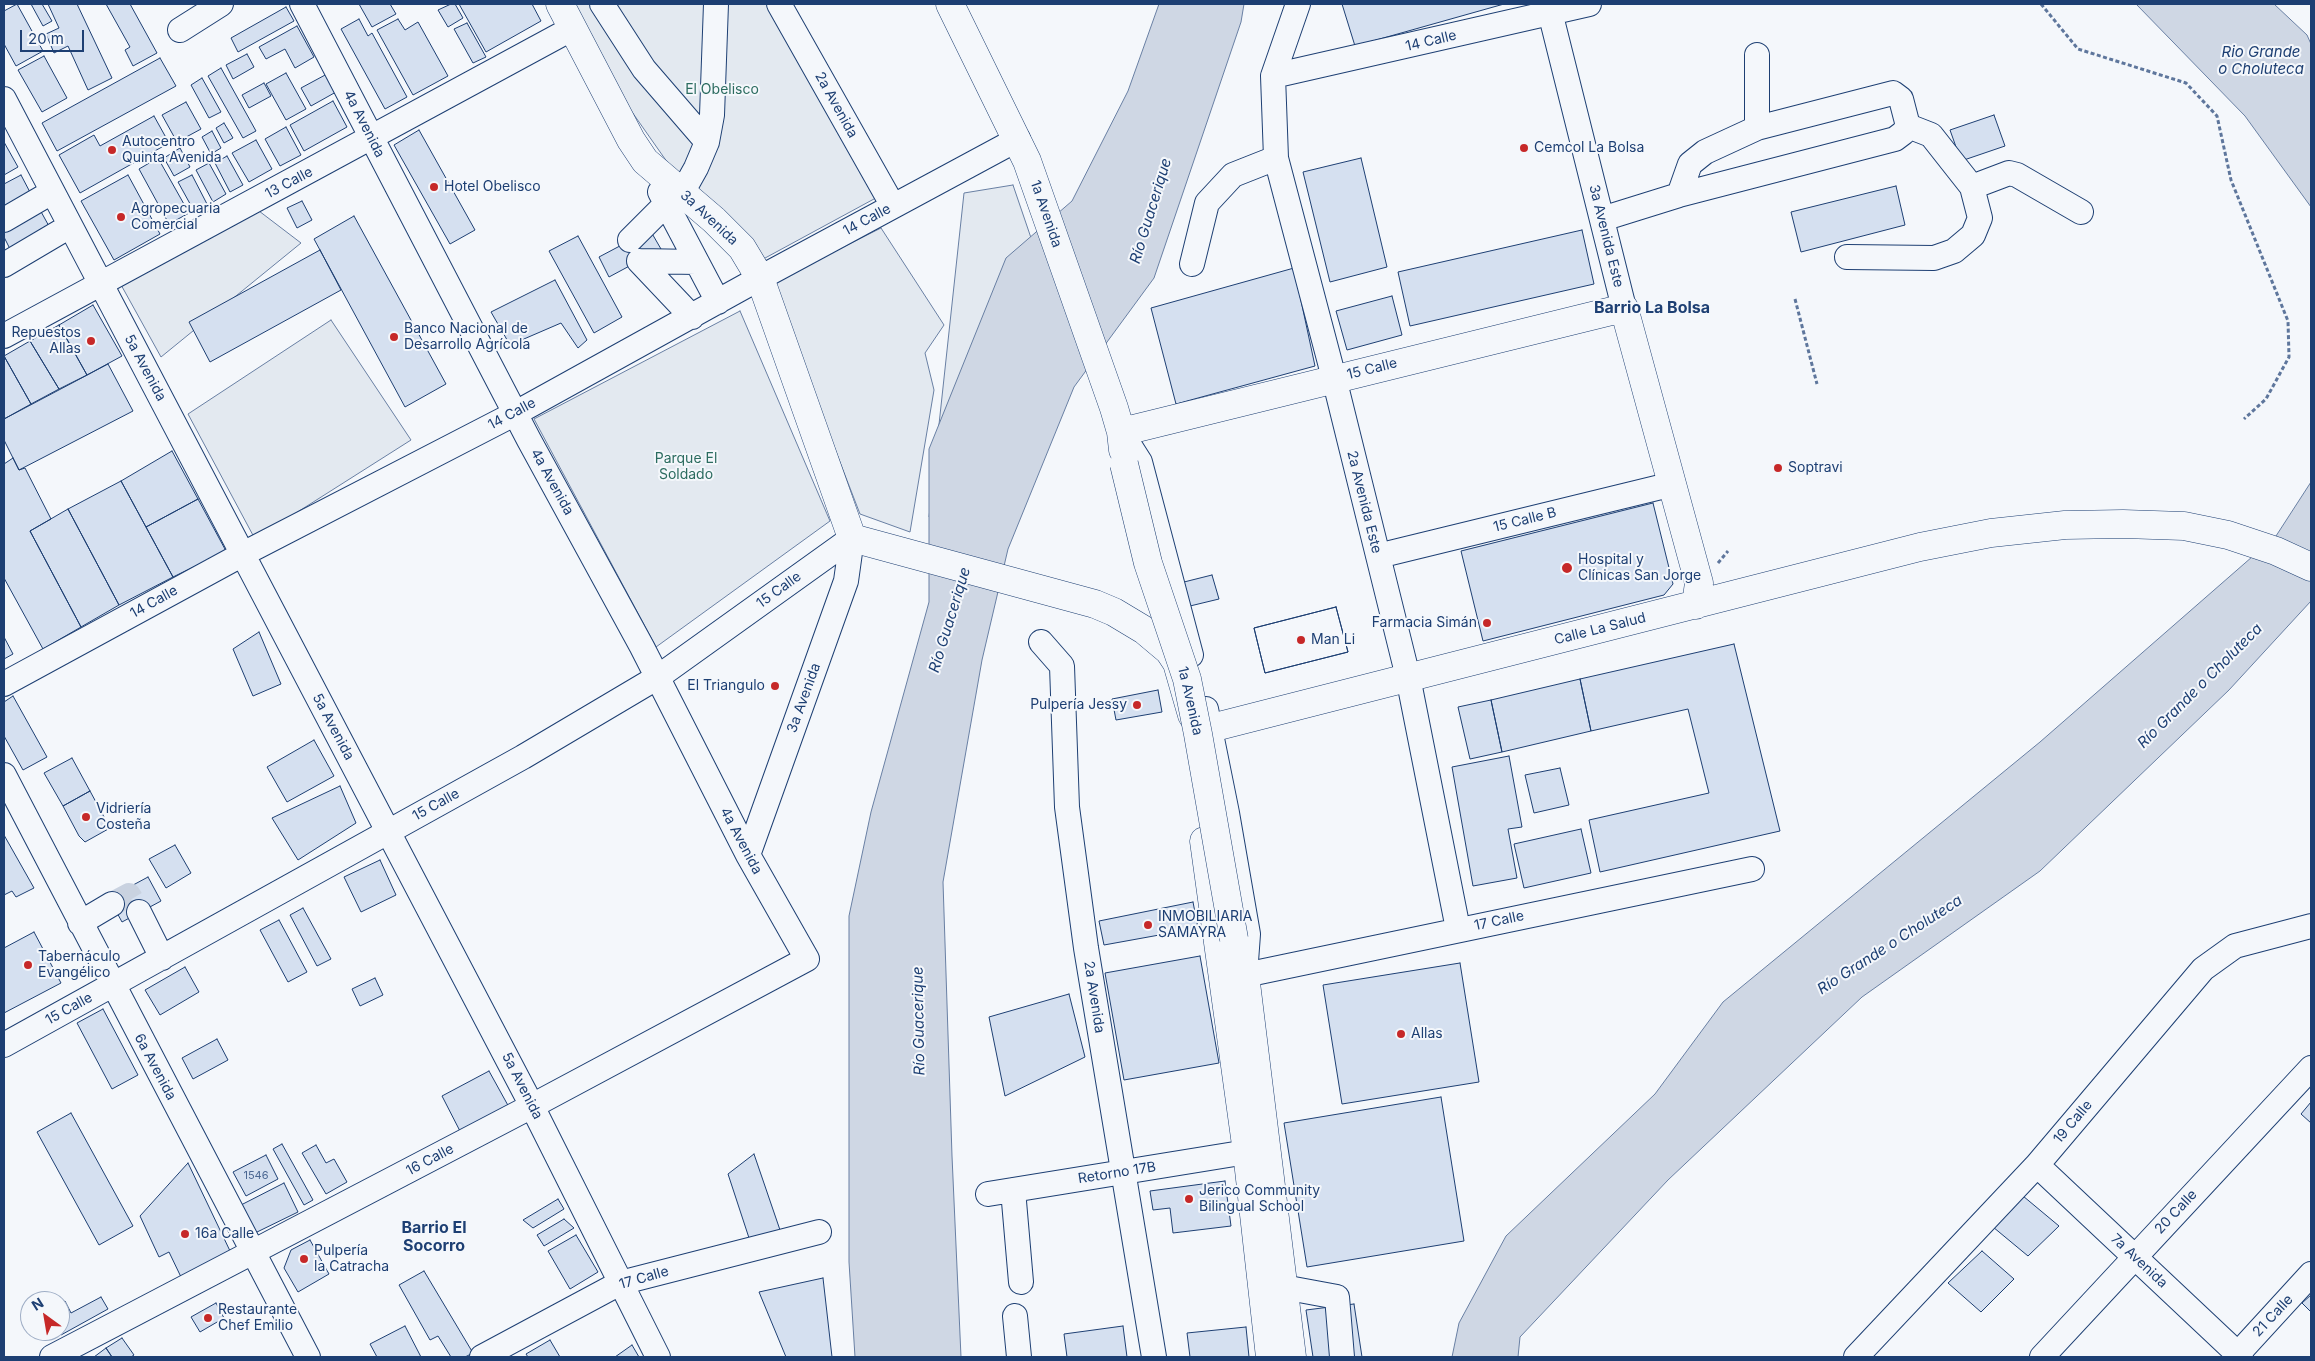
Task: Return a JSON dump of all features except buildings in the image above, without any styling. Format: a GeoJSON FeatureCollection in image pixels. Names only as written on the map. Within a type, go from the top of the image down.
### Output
{"type":"FeatureCollection","features":[{"type":"Feature","properties":{"kind":"main road","name":"3a Avenida"},"geometry":{"type":"LineString","coordinates":[[560,4],[631,140],[645,161],[674,199],[742,248],[760,278],[852,538]]}},
{"type":"Feature","properties":{"kind":"main road","name":"1a Avenida"},"geometry":{"type":"LineString","coordinates":[[950,4],[1023,150],[1118,420],[1124,464],[1148,563],[1187,679],[1234,939],[1246,975],[1292,1357]]}},
{"type":"Feature","properties":{"kind":"main road","name":"15 Calle"},"geometry":{"type":"LineString","coordinates":[[1118,420],[1334,378],[1624,308]]}},
{"type":"Feature","properties":{"kind":"main road","name":"3a Avenida Este"},"geometry":{"type":"LineString","coordinates":[[1624,308],[1703,596]]}},
{"type":"Feature","properties":{"kind":"main road","name":"Calle La Salud"},"geometry":{"type":"LineString","coordinates":[[1211,728],[1408,677],[1703,596],[1991,533],[2065,525],[2184,526],[2228,535],[2276,551],[2311,567]]}},
{"type":"Feature","properties":{"kind":"main road"},"geometry":{"type":"LineString","coordinates":[[852,538],[883,548],[1095,604],[1114,612],[1144,630],[1169,651],[1177,663],[1192,714],[1198,723],[1211,728]]}},
{"type":"Feature","properties":{"kind":"main road"},"geometry":{"type":"LineString","coordinates":[[1144,630],[1162,657],[1181,713],[1190,757],[1203,834],[1247,1152],[1270,1357]]}},
{"type":"Feature","properties":{"kind":"street"},"geometry":{"type":"LineString","coordinates":[[180,30],[222,4]]}},
{"type":"Feature","properties":{"kind":"street","name":"4a Avenida"},"geometry":{"type":"LineString","coordinates":[[302,4],[516,413],[658,678],[748,855],[807,959]]}},
{"type":"Feature","properties":{"kind":"street"},"geometry":{"type":"LineString","coordinates":[[602,4],[644,70],[707,142]]}},
{"type":"Feature","properties":{"kind":"street"},"geometry":{"type":"LineString","coordinates":[[634,250],[696,168],[707,142],[712,115],[716,4]]}},
{"type":"Feature","properties":{"kind":"street","name":"2a Avenida"},"geometry":{"type":"LineString","coordinates":[[779,4],[894,206]]}},
{"type":"Feature","properties":{"kind":"street"},"geometry":{"type":"LineString","coordinates":[[1273,76],[1298,4]]}},
{"type":"Feature","properties":{"kind":"street","name":"14 Calle"},"geometry":{"type":"LineString","coordinates":[[1273,76],[1550,9],[1589,4]]}},
{"type":"Feature","properties":{"kind":"street","name":"3a Avenida Este"},"geometry":{"type":"LineString","coordinates":[[1550,9],[1624,308]]}},
{"type":"Feature","properties":{"kind":"street","name":"13 Calle"},"geometry":{"type":"LineString","coordinates":[[4,336],[573,28]]}},
{"type":"Feature","properties":{"kind":"street"},"geometry":{"type":"LineString","coordinates":[[1757,55],[1757,128]]}},
{"type":"Feature","properties":{"kind":"street","name":"2a Avenida Este"},"geometry":{"type":"LineString","coordinates":[[1273,76],[1276,158],[1334,378],[1408,677],[1458,929]]}},
{"type":"Feature","properties":{"kind":"street"},"geometry":{"type":"LineString","coordinates":[[1602,219],[1678,195],[1895,139],[1903,134],[1908,126],[1902,99],[1893,93],[1757,128],[1705,152],[1690,164],[1678,195]]}},
{"type":"Feature","properties":{"kind":"street","name":"5a Avenida"},"geometry":{"type":"LineString","coordinates":[[4,99],[532,1106],[658,1357]]}},
{"type":"Feature","properties":{"kind":"street"},"geometry":{"type":"LineString","coordinates":[[1846,257],[1934,258],[1954,251],[1974,235],[1980,218],[1972,187],[1931,135],[1908,126]]}},
{"type":"Feature","properties":{"kind":"street","name":"14 Calle"},"geometry":{"type":"LineString","coordinates":[[4,684],[242,554],[516,413],[894,206],[1023,150]]}},
{"type":"Feature","properties":{"kind":"street"},"geometry":{"type":"LineString","coordinates":[[1192,264],[1207,204],[1233,176],[1276,158]]}},
{"type":"Feature","properties":{"kind":"street"},"geometry":{"type":"LineString","coordinates":[[1972,187],[2009,173],[2081,212]]}},
{"type":"Feature","properties":{"kind":"street"},"geometry":{"type":"LineString","coordinates":[[4,220],[52,192]]}},
{"type":"Feature","properties":{"kind":"street"},"geometry":{"type":"LineString","coordinates":[[674,199],[696,262],[718,302]]}},
{"type":"Feature","properties":{"kind":"street"},"geometry":{"type":"LineString","coordinates":[[4,265],[70,226]]}},
{"type":"Feature","properties":{"kind":"street"},"geometry":{"type":"LineString","coordinates":[[634,250],[696,262]]}},
{"type":"Feature","properties":{"kind":"street"},"geometry":{"type":"LineString","coordinates":[[634,250],[692,317]]}},
{"type":"Feature","properties":{"kind":"street","name":"1a Avenida"},"geometry":{"type":"LineString","coordinates":[[1118,420],[1140,462],[1211,728],[1248,934],[1246,975]]}},
{"type":"Feature","properties":{"kind":"street","name":"15 Calle B"},"geometry":{"type":"LineString","coordinates":[[1378,556],[1673,484]]}},
{"type":"Feature","properties":{"kind":"street","name":"15 Calle"},"geometry":{"type":"LineString","coordinates":[[4,1045],[523,757],[658,678],[852,538]]}},
{"type":"Feature","properties":{"kind":"street","name":"3a Avenida"},"geometry":{"type":"LineString","coordinates":[[748,855],[846,581],[852,538]]}},
{"type":"Feature","properties":{"kind":"street","name":"2a Avenida"},"geometry":{"type":"LineString","coordinates":[[1041,642],[1062,666],[1067,807],[1086,948],[1154,1357]]}},
{"type":"Feature","properties":{"kind":"street","name":"6a Avenida"},"geometry":{"type":"LineString","coordinates":[[4,775],[308,1357]]}},
{"type":"Feature","properties":{"kind":"street","name":"17 Calle"},"geometry":{"type":"LineString","coordinates":[[1246,975],[1458,929],[1752,869]]}},
{"type":"Feature","properties":{"kind":"street"},"geometry":{"type":"LineString","coordinates":[[80,923],[112,904]]}},
{"type":"Feature","properties":{"kind":"street"},"geometry":{"type":"LineString","coordinates":[[139,912],[162,958]]}},
{"type":"Feature","properties":{"kind":"street","name":"19 Calle"},"geometry":{"type":"LineString","coordinates":[[1856,1357],[2037,1164],[2202,969],[2235,946],[2311,926]]}},
{"type":"Feature","properties":{"kind":"street","name":"16 Calle"},"geometry":{"type":"LineString","coordinates":[[52,1357],[532,1106],[807,959]]}},
{"type":"Feature","properties":{"kind":"street","name":"20 Calle"},"geometry":{"type":"LineString","coordinates":[[2042,1357],[2311,1068]]}},
{"type":"Feature","properties":{"kind":"street","name":"Retorno 17B"},"geometry":{"type":"LineString","coordinates":[[988,1194],[1247,1152]]}},
{"type":"Feature","properties":{"kind":"street","name":"7a Avenida"},"geometry":{"type":"LineString","coordinates":[[2037,1164],[2238,1356]]}},
{"type":"Feature","properties":{"kind":"street"},"geometry":{"type":"LineString","coordinates":[[1013,1190],[1021,1282]]}},
{"type":"Feature","properties":{"kind":"street","name":"17 Calle"},"geometry":{"type":"LineString","coordinates":[[482,1357],[620,1282],[819,1232]]}},
{"type":"Feature","properties":{"kind":"street","name":"21 Calle"},"geometry":{"type":"LineString","coordinates":[[2238,1356],[2311,1274]]}},
{"type":"Feature","properties":{"kind":"street"},"geometry":{"type":"LineString","coordinates":[[1283,1287],[1337,1297],[1342,1357]]}},
{"type":"Feature","properties":{"kind":"street"},"geometry":{"type":"LineString","coordinates":[[1016,1316],[1019,1357]]}},
{"type":"Feature","properties":{"kind":"path"},"geometry":{"type":"LineString","coordinates":[[2040,4],[2078,49],[2186,83],[2217,116],[2231,180],[2288,321],[2289,357],[2266,399],[2244,419]]}},
{"type":"Feature","properties":{"kind":"path"},"geometry":{"type":"LineString","coordinates":[[1795,299],[1817,384]]}},
{"type":"Feature","properties":{"kind":"green space","name":"El Obelisco"},"geometry":{"type":"Polygon","coordinates":[[[562,4],[770,4],[885,193],[743,270],[573,28],[562,4]]]}},
{"type":"Feature","properties":{"kind":"green space"},"geometry":{"type":"Polygon","coordinates":[[[1013,185],[1044,276],[959,497],[929,517],[964,193],[1013,185]]]}},
{"type":"Feature","properties":{"kind":"green space"},"geometry":{"type":"Polygon","coordinates":[[[259,211],[301,243],[161,357],[120,283],[259,211]]]}},
{"type":"Feature","properties":{"kind":"green space"},"geometry":{"type":"Polygon","coordinates":[[[881,228],[944,325],[925,353],[934,390],[910,532],[860,514],[771,283],[881,228]]]}},
{"type":"Feature","properties":{"kind":"green space","name":"Parque El Soldado"},"geometry":{"type":"Polygon","coordinates":[[[740,311],[830,521],[656,647],[534,419],[740,311]]]}},
{"type":"Feature","properties":{"kind":"green space"},"geometry":{"type":"Polygon","coordinates":[[[331,320],[411,440],[255,539],[188,414],[331,320]]]}},
{"type":"Feature","properties":{"kind":"water","name":"Río Guacerique"},"geometry":{"type":"Polygon","coordinates":[[[1159,4],[1244,4],[1241,22],[1154,278],[1074,387],[1008,549],[982,660],[943,882],[961,1357],[855,1357],[849,1262],[849,916],[871,812],[929,602],[929,449],[1006,258],[1072,201],[1128,91],[1159,4]]]}},
{"type":"Feature","properties":{"kind":"water","name":"Rio Grande o Choluteca"},"geometry":{"type":"Polygon","coordinates":[[[2136,4],[2274,4],[2307,35],[2311,44],[2311,207],[2245,116],[2136,4]]]}},
{"type":"Feature","properties":{"kind":"water","name":"Río Grande o Choluteca"},"geometry":{"type":"Polygon","coordinates":[[[2311,482],[2311,601],[2229,690],[2040,871],[1862,997],[1668,1180],[1520,1337],[1518,1357],[1452,1357],[1459,1323],[1506,1236],[1655,1094],[1723,1002],[2040,742],[2276,536],[2311,482]]]}},
{"type":"Feature","properties":{"kind":"tunnel"},"geometry":{"type":"LineString","coordinates":[[112,904],[129,895],[139,912]]}},
{"type":"Feature","properties":{"kind":"place","name":"Cemcol La Bolsa"},"geometry":{"type":"Point","coordinates":[1524,148]}},
{"type":"Feature","properties":{"kind":"place","name":"Autocentro Quinta Avenida"},"geometry":{"type":"Point","coordinates":[112,150]}},
{"type":"Feature","properties":{"kind":"place","name":"Hotel Obelisco"},"geometry":{"type":"Point","coordinates":[434,187]}},
{"type":"Feature","properties":{"kind":"place","name":"Agropecuaria Comercial"},"geometry":{"type":"Point","coordinates":[121,217]}},
{"type":"Feature","properties":{"kind":"place","name":"Banco Nacional de Desarrollo Agrícola"},"geometry":{"type":"Point","coordinates":[394,337]}},
{"type":"Feature","properties":{"kind":"place","name":"Repuestos Allas"},"geometry":{"type":"Point","coordinates":[91,341]}},
{"type":"Feature","properties":{"kind":"place","name":"Soptravi"},"geometry":{"type":"Point","coordinates":[1778,468]}},
{"type":"Feature","properties":{"kind":"place","name":"Hospital y Clínicas San Jorge"},"geometry":{"type":"Point","coordinates":[1567,568]}},
{"type":"Feature","properties":{"kind":"place","name":"Farmacia Simán"},"geometry":{"type":"Point","coordinates":[1487,623]}},
{"type":"Feature","properties":{"kind":"place","name":"Man Li"},"geometry":{"type":"Point","coordinates":[1301,640]}},
{"type":"Feature","properties":{"kind":"place","name":"El Triangulo"},"geometry":{"type":"Point","coordinates":[775,686]}},
{"type":"Feature","properties":{"kind":"place","name":"Pulpería Jessy"},"geometry":{"type":"Point","coordinates":[1137,705]}},
{"type":"Feature","properties":{"kind":"place","name":"Vidriería Costeña"},"geometry":{"type":"Point","coordinates":[86,817]}},
{"type":"Feature","properties":{"kind":"place","name":"INMOBILIARIA SAMAYRA"},"geometry":{"type":"Point","coordinates":[1148,925]}},
{"type":"Feature","properties":{"kind":"place","name":"Tabernáculo Evangélico"},"geometry":{"type":"Point","coordinates":[28,965]}},
{"type":"Feature","properties":{"kind":"place","name":"Allas"},"geometry":{"type":"Point","coordinates":[1401,1034]}},
{"type":"Feature","properties":{"kind":"place","name":"Jerico Community Bilingual School"},"geometry":{"type":"Point","coordinates":[1189,1199]}},
{"type":"Feature","properties":{"kind":"place","name":"16a Calle"},"geometry":{"type":"Point","coordinates":[185,1234]}},
{"type":"Feature","properties":{"kind":"place","name":"Pulpería la Catracha"},"geometry":{"type":"Point","coordinates":[304,1259]}},
{"type":"Feature","properties":{"kind":"place","name":"Restaurante Chef Emilio"},"geometry":{"type":"Point","coordinates":[208,1318]}},
{"type":"Feature","properties":{"kind":"district","name":"Barrio La Bolsa"},"geometry":{"type":"Point","coordinates":[1652,308]}},
{"type":"Feature","properties":{"kind":"district","name":"Barrio El Socorro"},"geometry":{"type":"Point","coordinates":[434,1237]}}]}
